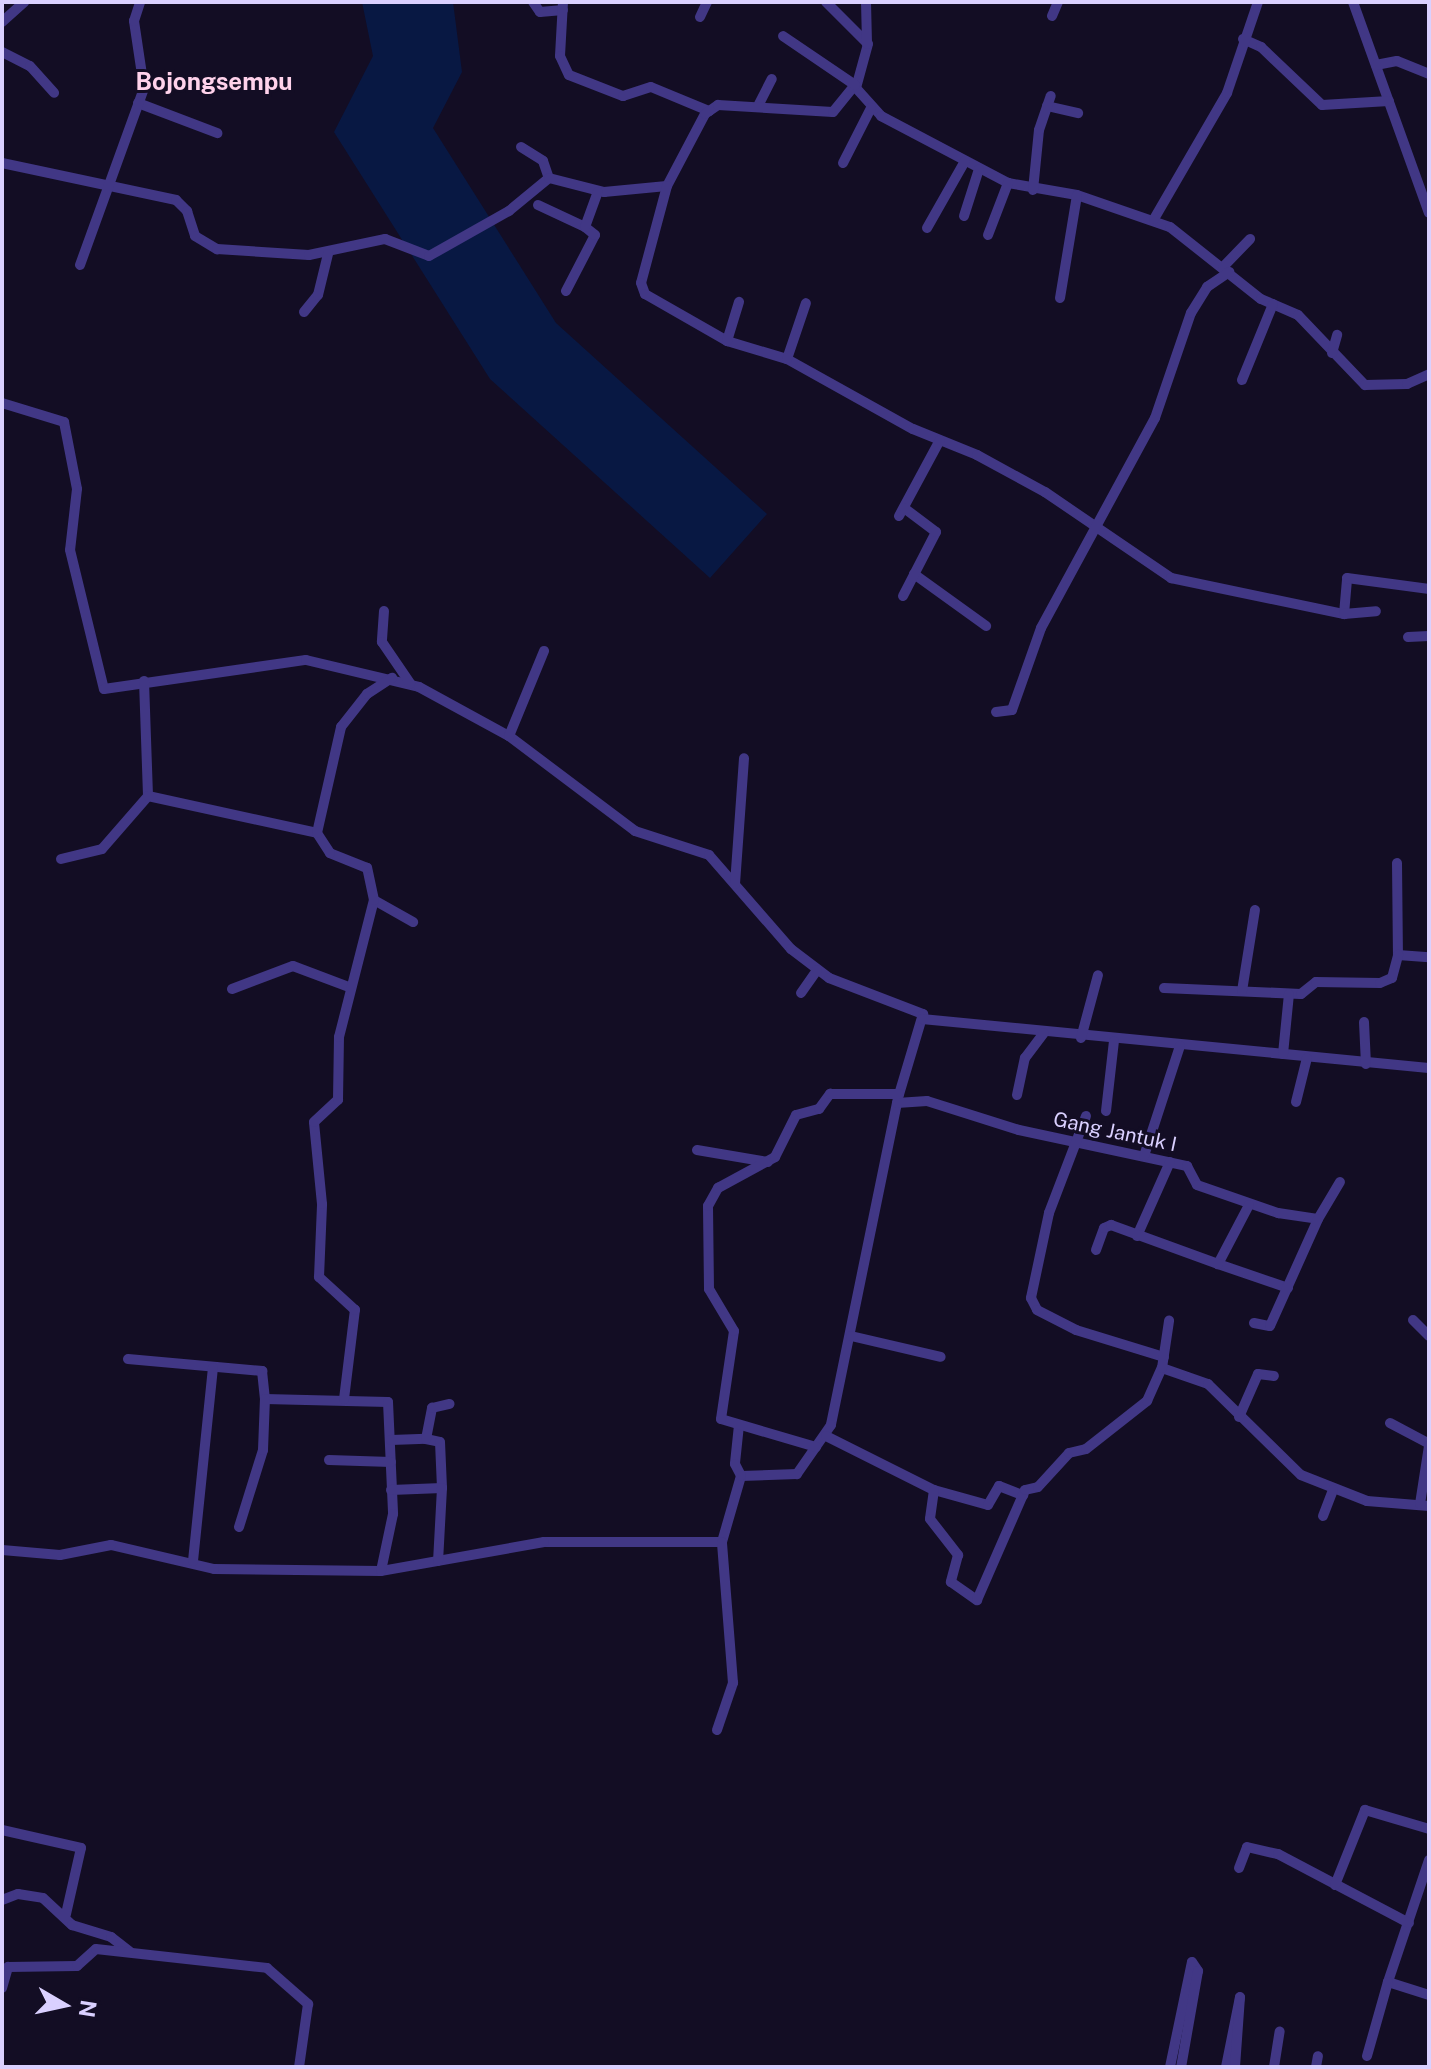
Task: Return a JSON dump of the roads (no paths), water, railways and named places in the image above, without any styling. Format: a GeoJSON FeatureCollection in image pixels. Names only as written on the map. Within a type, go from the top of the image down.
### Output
{"type":"FeatureCollection","features":[{"type":"Feature","properties":{"kind":"street"},"geometry":{"type":"LineString","coordinates":[[2,22],[24,2]]}},
{"type":"Feature","properties":{"kind":"street"},"geometry":{"type":"LineString","coordinates":[[80,265],[145,79],[134,21],[140,2]]}},
{"type":"Feature","properties":{"kind":"street"},"geometry":{"type":"LineString","coordinates":[[533,2],[540,12],[563,6],[560,56],[569,75],[623,96],[651,87],[709,111],[759,104],[822,116],[856,88],[868,44],[866,2]]}},
{"type":"Feature","properties":{"kind":"street"},"geometry":{"type":"LineString","coordinates":[[700,17],[707,2]]}},
{"type":"Feature","properties":{"kind":"street"},"geometry":{"type":"LineString","coordinates":[[826,2],[868,44]]}},
{"type":"Feature","properties":{"kind":"street"},"geometry":{"type":"LineString","coordinates":[[1052,16],[1058,2]]}},
{"type":"Feature","properties":{"kind":"street"},"geometry":{"type":"LineString","coordinates":[[1154,219],[1178,171],[1207,135],[1239,67],[1243,39],[1258,2]]}},
{"type":"Feature","properties":{"kind":"street"},"geometry":{"type":"LineString","coordinates":[[1353,2],[1429,213]]}},
{"type":"Feature","properties":{"kind":"street"},"geometry":{"type":"LineString","coordinates":[[783,36],[856,88],[871,108],[979,169],[1008,183],[1033,190],[1077,195],[1154,219],[1273,304],[1298,315],[1365,385],[1407,384],[1429,374]]}},
{"type":"Feature","properties":{"kind":"street"},"geometry":{"type":"LineString","coordinates":[[1243,39],[1261,47],[1322,105],[1389,101]]}},
{"type":"Feature","properties":{"kind":"street"},"geometry":{"type":"LineString","coordinates":[[2,52],[30,66],[54,93]]}},
{"type":"Feature","properties":{"kind":"street"},"geometry":{"type":"LineString","coordinates":[[1376,65],[1397,61],[1429,74]]}},
{"type":"Feature","properties":{"kind":"street"},"geometry":{"type":"LineString","coordinates":[[759,104],[772,79]]}},
{"type":"Feature","properties":{"kind":"street"},"geometry":{"type":"LineString","coordinates":[[1033,190],[1049,101],[1078,113]]}},
{"type":"Feature","properties":{"kind":"street"},"geometry":{"type":"LineString","coordinates":[[138,103],[217,133]]}},
{"type":"Feature","properties":{"kind":"street"},"geometry":{"type":"LineString","coordinates":[[843,163],[871,108]]}},
{"type":"Feature","properties":{"kind":"street"},"geometry":{"type":"LineString","coordinates":[[709,111],[667,186],[641,289],[727,341],[787,359],[1045,492],[1091,529],[1186,585],[1344,614],[1376,611]]}},
{"type":"Feature","properties":{"kind":"street"},"geometry":{"type":"LineString","coordinates":[[521,147],[543,161],[549,178]]}},
{"type":"Feature","properties":{"kind":"street"},"geometry":{"type":"LineString","coordinates":[[927,228],[965,161]]}},
{"type":"Feature","properties":{"kind":"street"},"geometry":{"type":"LineString","coordinates":[[2,163],[180,202],[195,236],[217,249],[328,254],[385,239],[429,256],[509,211],[549,178]]}},
{"type":"Feature","properties":{"kind":"street"},"geometry":{"type":"LineString","coordinates":[[964,216],[979,169]]}},
{"type":"Feature","properties":{"kind":"street"},"geometry":{"type":"LineString","coordinates":[[549,178],[598,192],[667,186]]}},
{"type":"Feature","properties":{"kind":"street"},"geometry":{"type":"LineString","coordinates":[[988,235],[1008,183]]}},
{"type":"Feature","properties":{"kind":"street"},"geometry":{"type":"LineString","coordinates":[[585,227],[598,192]]}},
{"type":"Feature","properties":{"kind":"street"},"geometry":{"type":"LineString","coordinates":[[1060,298],[1077,195]]}},
{"type":"Feature","properties":{"kind":"street"},"geometry":{"type":"LineString","coordinates":[[538,205],[585,227],[595,235],[566,291]]}},
{"type":"Feature","properties":{"kind":"street"},"geometry":{"type":"LineString","coordinates":[[996,712],[1012,710],[1033,646],[1091,529],[1155,418],[1198,300],[1250,239]]}},
{"type":"Feature","properties":{"kind":"street"},"geometry":{"type":"LineString","coordinates":[[304,312],[318,295],[328,254]]}},
{"type":"Feature","properties":{"kind":"street"},"geometry":{"type":"LineString","coordinates":[[727,341],[739,302]]}},
{"type":"Feature","properties":{"kind":"street"},"geometry":{"type":"LineString","coordinates":[[787,359],[806,303]]}},
{"type":"Feature","properties":{"kind":"street"},"geometry":{"type":"LineString","coordinates":[[1242,380],[1273,304]]}},
{"type":"Feature","properties":{"kind":"street"},"geometry":{"type":"LineString","coordinates":[[1332,353],[1337,335]]}},
{"type":"Feature","properties":{"kind":"street"},"geometry":{"type":"LineString","coordinates":[[2,403],[63,420],[77,489],[70,550],[104,689],[306,660],[411,684],[509,736],[635,831],[705,853],[817,970],[841,985],[917,1009],[922,1019],[898,1098],[851,1336],[826,1436],[792,1476],[741,1476]]}},
{"type":"Feature","properties":{"kind":"street"},"geometry":{"type":"LineString","coordinates":[[903,596],[935,529],[902,512],[940,440]]}},
{"type":"Feature","properties":{"kind":"street"},"geometry":{"type":"LineString","coordinates":[[914,574],[986,626]]}},
{"type":"Feature","properties":{"kind":"street"},"geometry":{"type":"LineString","coordinates":[[1344,614],[1347,578],[1429,589]]}},
{"type":"Feature","properties":{"kind":"street"},"geometry":{"type":"LineString","coordinates":[[384,611],[382,642],[411,684]]}},
{"type":"Feature","properties":{"kind":"street"},"geometry":{"type":"LineString","coordinates":[[1408,637],[1429,636]]}},
{"type":"Feature","properties":{"kind":"street"},"geometry":{"type":"LineString","coordinates":[[509,736],[544,651]]}},
{"type":"Feature","properties":{"kind":"street"},"geometry":{"type":"LineString","coordinates":[[317,833],[341,727],[367,694],[392,678]]}},
{"type":"Feature","properties":{"kind":"street"},"geometry":{"type":"LineString","coordinates":[[61,859],[102,849],[148,796],[144,681]]}},
{"type":"Feature","properties":{"kind":"street"},"geometry":{"type":"LineString","coordinates":[[735,884],[744,758]]}},
{"type":"Feature","properties":{"kind":"street"},"geometry":{"type":"LineString","coordinates":[[148,796],[317,833],[330,853],[367,868],[374,900],[349,987],[336,1063],[338,1100],[318,1116],[314,1129],[322,1204],[319,1277],[355,1310],[344,1399]]}},
{"type":"Feature","properties":{"kind":"street"},"geometry":{"type":"LineString","coordinates":[[1164,988],[1303,994],[1316,982],[1385,982],[1398,955],[1397,863]]}},
{"type":"Feature","properties":{"kind":"street"},"geometry":{"type":"LineString","coordinates":[[374,900],[413,922]]}},
{"type":"Feature","properties":{"kind":"street"},"geometry":{"type":"LineString","coordinates":[[1242,991],[1255,910]]}},
{"type":"Feature","properties":{"kind":"street"},"geometry":{"type":"LineString","coordinates":[[1398,955],[1429,957]]}},
{"type":"Feature","properties":{"kind":"street"},"geometry":{"type":"LineString","coordinates":[[232,989],[293,966],[349,987]]}},
{"type":"Feature","properties":{"kind":"street"},"geometry":{"type":"LineString","coordinates":[[801,993],[817,970]]}},
{"type":"Feature","properties":{"kind":"street"},"geometry":{"type":"LineString","coordinates":[[1081,1038],[1098,975]]}},
{"type":"Feature","properties":{"kind":"street"},"geometry":{"type":"LineString","coordinates":[[1283,1054],[1289,994]]}},
{"type":"Feature","properties":{"kind":"street"},"geometry":{"type":"LineString","coordinates":[[922,1019],[1081,1038],[1429,1068]]}},
{"type":"Feature","properties":{"kind":"street"},"geometry":{"type":"LineString","coordinates":[[1364,1022],[1366,1064]]}},
{"type":"Feature","properties":{"kind":"street"},"geometry":{"type":"LineString","coordinates":[[1017,1095],[1025,1058],[1044,1033]]}},
{"type":"Feature","properties":{"kind":"street"},"geometry":{"type":"LineString","coordinates":[[1106,1111],[1114,1041]]}},
{"type":"Feature","properties":{"kind":"street"},"geometry":{"type":"LineString","coordinates":[[1144,1156],[1180,1046]]}},
{"type":"Feature","properties":{"kind":"street"},"geometry":{"type":"LineString","coordinates":[[1296,1102],[1307,1058]]}},
{"type":"Feature","properties":{"kind":"street","name":"Gang Jantuk I"},"geometry":{"type":"LineString","coordinates":[[768,1162],[779,1153],[796,1115],[819,1109],[830,1094],[927,1101],[1019,1130],[1081,1140],[1191,1168],[1197,1185],[1249,1205],[1318,1219]]}},
{"type":"Feature","properties":{"kind":"street"},"geometry":{"type":"LineString","coordinates":[[1086,1116],[1081,1140],[1036,1255],[1033,1304],[1076,1330],[1208,1384],[1285,1464],[1333,1490],[1378,1504],[1425,1505],[1428,1444],[1390,1423]]}},
{"type":"Feature","properties":{"kind":"street"},"geometry":{"type":"LineString","coordinates":[[697,1150],[768,1162]]}},
{"type":"Feature","properties":{"kind":"street"},"geometry":{"type":"LineString","coordinates":[[768,1162],[718,1188],[708,1206],[705,1271],[713,1297],[734,1331],[721,1416],[739,1425],[816,1447]]}},
{"type":"Feature","properties":{"kind":"street"},"geometry":{"type":"LineString","coordinates":[[1137,1236],[1170,1162]]}},
{"type":"Feature","properties":{"kind":"street"},"geometry":{"type":"LineString","coordinates":[[1254,1323],[1269,1327],[1318,1219],[1340,1182]]}},
{"type":"Feature","properties":{"kind":"street"},"geometry":{"type":"LineString","coordinates":[[1218,1264],[1249,1205]]}},
{"type":"Feature","properties":{"kind":"street"},"geometry":{"type":"LineString","coordinates":[[1096,1250],[1106,1226],[1288,1288]]}},
{"type":"Feature","properties":{"kind":"street"},"geometry":{"type":"LineString","coordinates":[[1413,1320],[1429,1336]]}},
{"type":"Feature","properties":{"kind":"street"},"geometry":{"type":"LineString","coordinates":[[934,1490],[930,1519],[958,1555],[951,1582],[976,1600],[1023,1495],[1069,1453],[1086,1449],[1139,1411],[1163,1363],[1169,1321]]}},
{"type":"Feature","properties":{"kind":"street"},"geometry":{"type":"LineString","coordinates":[[851,1336],[941,1357]]}},
{"type":"Feature","properties":{"kind":"street"},"geometry":{"type":"LineString","coordinates":[[128,1359],[262,1371],[265,1399],[263,1450],[239,1527]]}},
{"type":"Feature","properties":{"kind":"street"},"geometry":{"type":"LineString","coordinates":[[193,1561],[213,1368]]}},
{"type":"Feature","properties":{"kind":"street"},"geometry":{"type":"LineString","coordinates":[[1239,1417],[1258,1374],[1274,1376]]}},
{"type":"Feature","properties":{"kind":"street"},"geometry":{"type":"LineString","coordinates":[[265,1399],[388,1402],[393,1522],[381,1571]]}},
{"type":"Feature","properties":{"kind":"street"},"geometry":{"type":"LineString","coordinates":[[426,1439],[432,1408],[450,1404]]}},
{"type":"Feature","properties":{"kind":"street"},"geometry":{"type":"LineString","coordinates":[[717,1730],[733,1683],[722,1542],[741,1476],[735,1464],[739,1425]]}},
{"type":"Feature","properties":{"kind":"street"},"geometry":{"type":"LineString","coordinates":[[826,1436],[934,1490],[988,1505],[999,1486],[1023,1495]]}},
{"type":"Feature","properties":{"kind":"street"},"geometry":{"type":"LineString","coordinates":[[391,1440],[426,1439],[440,1442],[442,1488],[438,1561]]}},
{"type":"Feature","properties":{"kind":"street"},"geometry":{"type":"LineString","coordinates":[[329,1460],[391,1462]]}},
{"type":"Feature","properties":{"kind":"street"},"geometry":{"type":"LineString","coordinates":[[391,1490],[442,1488]]}},
{"type":"Feature","properties":{"kind":"street"},"geometry":{"type":"LineString","coordinates":[[1323,1516],[1333,1490]]}},
{"type":"Feature","properties":{"kind":"street"},"geometry":{"type":"LineString","coordinates":[[2,1550],[60,1555],[111,1545],[234,1571],[381,1571],[544,1542],[722,1542]]}},
{"type":"Feature","properties":{"kind":"street"},"geometry":{"type":"LineString","coordinates":[[1335,1885],[1365,1810],[1429,1829]]}},
{"type":"Feature","properties":{"kind":"street"},"geometry":{"type":"LineString","coordinates":[[2,1830],[81,1848],[66,1914]]}},
{"type":"Feature","properties":{"kind":"street"},"geometry":{"type":"LineString","coordinates":[[1239,1868],[1247,1847],[1254,1846],[1295,1861],[1409,1923]]}},
{"type":"Feature","properties":{"kind":"street"},"geometry":{"type":"LineString","coordinates":[[1367,2056],[1429,1860]]}},
{"type":"Feature","properties":{"kind":"street"},"geometry":{"type":"LineString","coordinates":[[2,1900],[18,1894],[43,1898],[66,1914],[72,1925],[111,1937],[132,1953]]}},
{"type":"Feature","properties":{"kind":"street"},"geometry":{"type":"LineString","coordinates":[[2,1988],[10,1966],[77,1966],[96,1949],[267,1968],[308,2004],[299,2067]]}},
{"type":"Feature","properties":{"kind":"street"},"geometry":{"type":"LineString","coordinates":[[1170,2067],[1192,1962],[1198,1971],[1181,2067]]}},
{"type":"Feature","properties":{"kind":"street"},"geometry":{"type":"LineString","coordinates":[[1388,1982],[1429,1995]]}},
{"type":"Feature","properties":{"kind":"street"},"geometry":{"type":"LineString","coordinates":[[1226,2067],[1240,1997],[1235,2067]]}},
{"type":"Feature","properties":{"kind":"street"},"geometry":{"type":"LineString","coordinates":[[1274,2067],[1280,2031]]}},
{"type":"Feature","properties":{"kind":"water"},"geometry":{"type":"Polygon","coordinates":[[[362,2],[453,2],[462,72],[433,128],[556,323],[767,514],[710,578],[490,379],[334,132],[373,56],[362,2]]]}},
{"type":"Feature","properties":{"kind":"district","name":"Bojongsempu"},"geometry":{"type":"Point","coordinates":[214,82]}}]}
